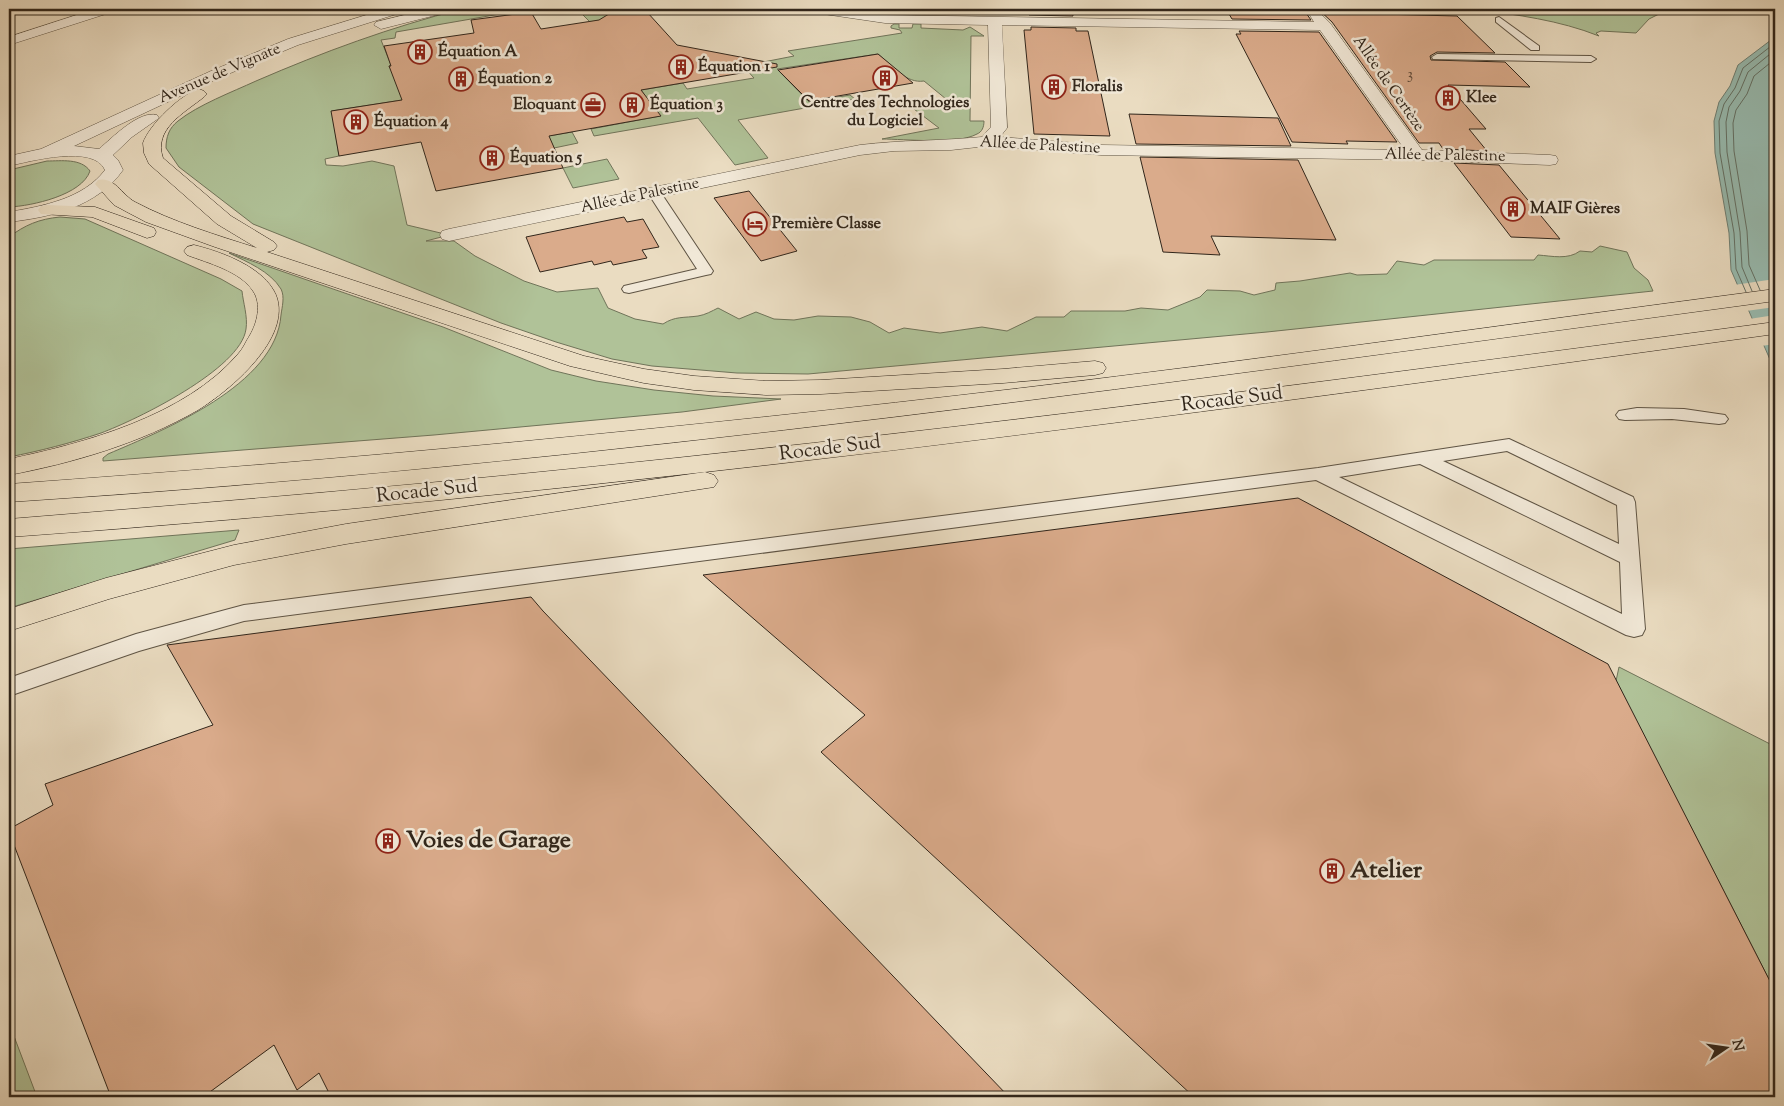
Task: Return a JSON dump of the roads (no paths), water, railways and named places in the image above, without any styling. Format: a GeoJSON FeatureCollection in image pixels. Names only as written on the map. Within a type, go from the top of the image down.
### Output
{"type":"FeatureCollection","features":[{"type":"Feature","properties":{"kind":"highway"},"geometry":{"type":"LineString","coordinates":[[199,94],[175,113],[155,134],[151,147],[155,160],[224,220],[314,273]]}},
{"type":"Feature","properties":{"kind":"highway"},"geometry":{"type":"LineString","coordinates":[[104,184],[120,201],[153,218],[578,361],[644,376],[694,383],[766,388],[821,387],[994,377],[1167,362],[1233,368]]}},
{"type":"Feature","properties":{"kind":"highway"},"geometry":{"type":"LineString","coordinates":[[9,467],[52,458],[112,440],[143,428],[192,402],[229,376],[243,362],[261,336],[268,312],[265,294],[261,287],[246,274],[231,266],[103,214],[84,210],[48,210]]}},
{"type":"Feature","properties":{"kind":"highway","name":"Rocade Sud"},"geometry":{"type":"LineString","coordinates":[[9,494],[527,450],[862,414],[1233,368],[1775,296]]}},
{"type":"Feature","properties":{"kind":"highway","name":"Rocade Sud"},"geometry":{"type":"LineString","coordinates":[[9,528],[552,480],[1047,424],[1775,328]]}},
{"type":"Feature","properties":{"kind":"highway"},"geometry":{"type":"LineString","coordinates":[[9,620],[115,586],[234,555],[280,546],[624,494],[1047,424]]}},
{"type":"Feature","properties":{"kind":"street"},"geometry":{"type":"LineString","coordinates":[[9,40],[107,9]]}},
{"type":"Feature","properties":{"kind":"street","name":"Avenue de Vignate"},"geometry":{"type":"LineString","coordinates":[[46,153],[216,74],[293,42],[398,9]]}},
{"type":"Feature","properties":{"kind":"street","name":"Avenue de Vignate"},"geometry":{"type":"LineString","coordinates":[[103,155],[126,134],[142,123],[199,94],[284,57],[348,34],[443,9]]}},
{"type":"Feature","properties":{"kind":"street"},"geometry":{"type":"LineString","coordinates":[[817,9],[885,19],[1325,26]]}},
{"type":"Feature","properties":{"kind":"street"},"geometry":{"type":"LineString","coordinates":[[1154,9],[1158,23]]}},
{"type":"Feature","properties":{"kind":"street","name":"Allée de Certèze"},"geometry":{"type":"LineString","coordinates":[[1312,9],[1417,155]]}},
{"type":"Feature","properties":{"kind":"street"},"geometry":{"type":"LineString","coordinates":[[987,141],[999,128],[995,22]]}},
{"type":"Feature","properties":{"kind":"street","name":"Allée de Palestine"},"geometry":{"type":"LineString","coordinates":[[449,235],[860,150],[894,146],[951,145],[987,141],[1101,150],[1417,155],[1550,160]]}},
{"type":"Feature","properties":{"kind":"street"},"geometry":{"type":"LineString","coordinates":[[9,160],[46,153],[88,152],[103,155],[114,164],[114,170],[104,184],[80,198],[48,210],[9,218]]}},
{"type":"Feature","properties":{"kind":"lane"},"geometry":{"type":"LineString","coordinates":[[1499,20],[1535,48]]}},
{"type":"Feature","properties":{"kind":"lane"},"geometry":{"type":"LineString","coordinates":[[1437,57],[1591,59]]}},
{"type":"Feature","properties":{"kind":"lane"},"geometry":{"type":"LineString","coordinates":[[629,289],[706,271],[654,193]]}},
{"type":"Feature","properties":{"kind":"lane"},"geometry":{"type":"LineString","coordinates":[[1625,415],[1648,412],[1680,413],[1719,419]]}},
{"type":"Feature","properties":{"kind":"lane"},"geometry":{"type":"LineString","coordinates":[[9,687],[136,643],[244,613],[1318,474],[1509,445],[1626,502],[1634,630],[1318,474]]}},
{"type":"Feature","properties":{"kind":"lane"},"geometry":{"type":"LineString","coordinates":[[1422,458],[1630,558]]}},
{"type":"Feature","properties":{"kind":"water"},"geometry":{"type":"Polygon","coordinates":[[[1775,37],[1775,371],[1731,270],[1729,233],[1715,153],[1714,121],[1719,102],[1730,86],[1738,65],[1775,37]]]}},
{"type":"Feature","properties":{"kind":"place","name":"Équation A"},"geometry":{"type":"Point","coordinates":[420,52]}},
{"type":"Feature","properties":{"kind":"place","name":"Équation 1"},"geometry":{"type":"Point","coordinates":[681,67]}},
{"type":"Feature","properties":{"kind":"place","name":"Centre des Technologies du Logiciel"},"geometry":{"type":"Point","coordinates":[885,78]}},
{"type":"Feature","properties":{"kind":"place","name":"Équation 2"},"geometry":{"type":"Point","coordinates":[461,79]}},
{"type":"Feature","properties":{"kind":"place","name":"Floralis"},"geometry":{"type":"Point","coordinates":[1054,87]}},
{"type":"Feature","properties":{"kind":"place","name":"Klee"},"geometry":{"type":"Point","coordinates":[1448,98]}},
{"type":"Feature","properties":{"kind":"place","name":"Eloquant"},"geometry":{"type":"Point","coordinates":[593,105]}},
{"type":"Feature","properties":{"kind":"place","name":"Équation 3"},"geometry":{"type":"Point","coordinates":[632,105]}},
{"type":"Feature","properties":{"kind":"place","name":"Équation 4"},"geometry":{"type":"Point","coordinates":[356,122]}},
{"type":"Feature","properties":{"kind":"place","name":"Équation 5"},"geometry":{"type":"Point","coordinates":[492,158]}},
{"type":"Feature","properties":{"kind":"place","name":"MAIF Gières"},"geometry":{"type":"Point","coordinates":[1513,209]}},
{"type":"Feature","properties":{"kind":"place","name":"Première Classe"},"geometry":{"type":"Point","coordinates":[755,224]}},
{"type":"Feature","properties":{"kind":"place","name":"Voies de Garage"},"geometry":{"type":"Point","coordinates":[388,841]}},
{"type":"Feature","properties":{"kind":"place","name":"Atelier"},"geometry":{"type":"Point","coordinates":[1332,871]}}]}
